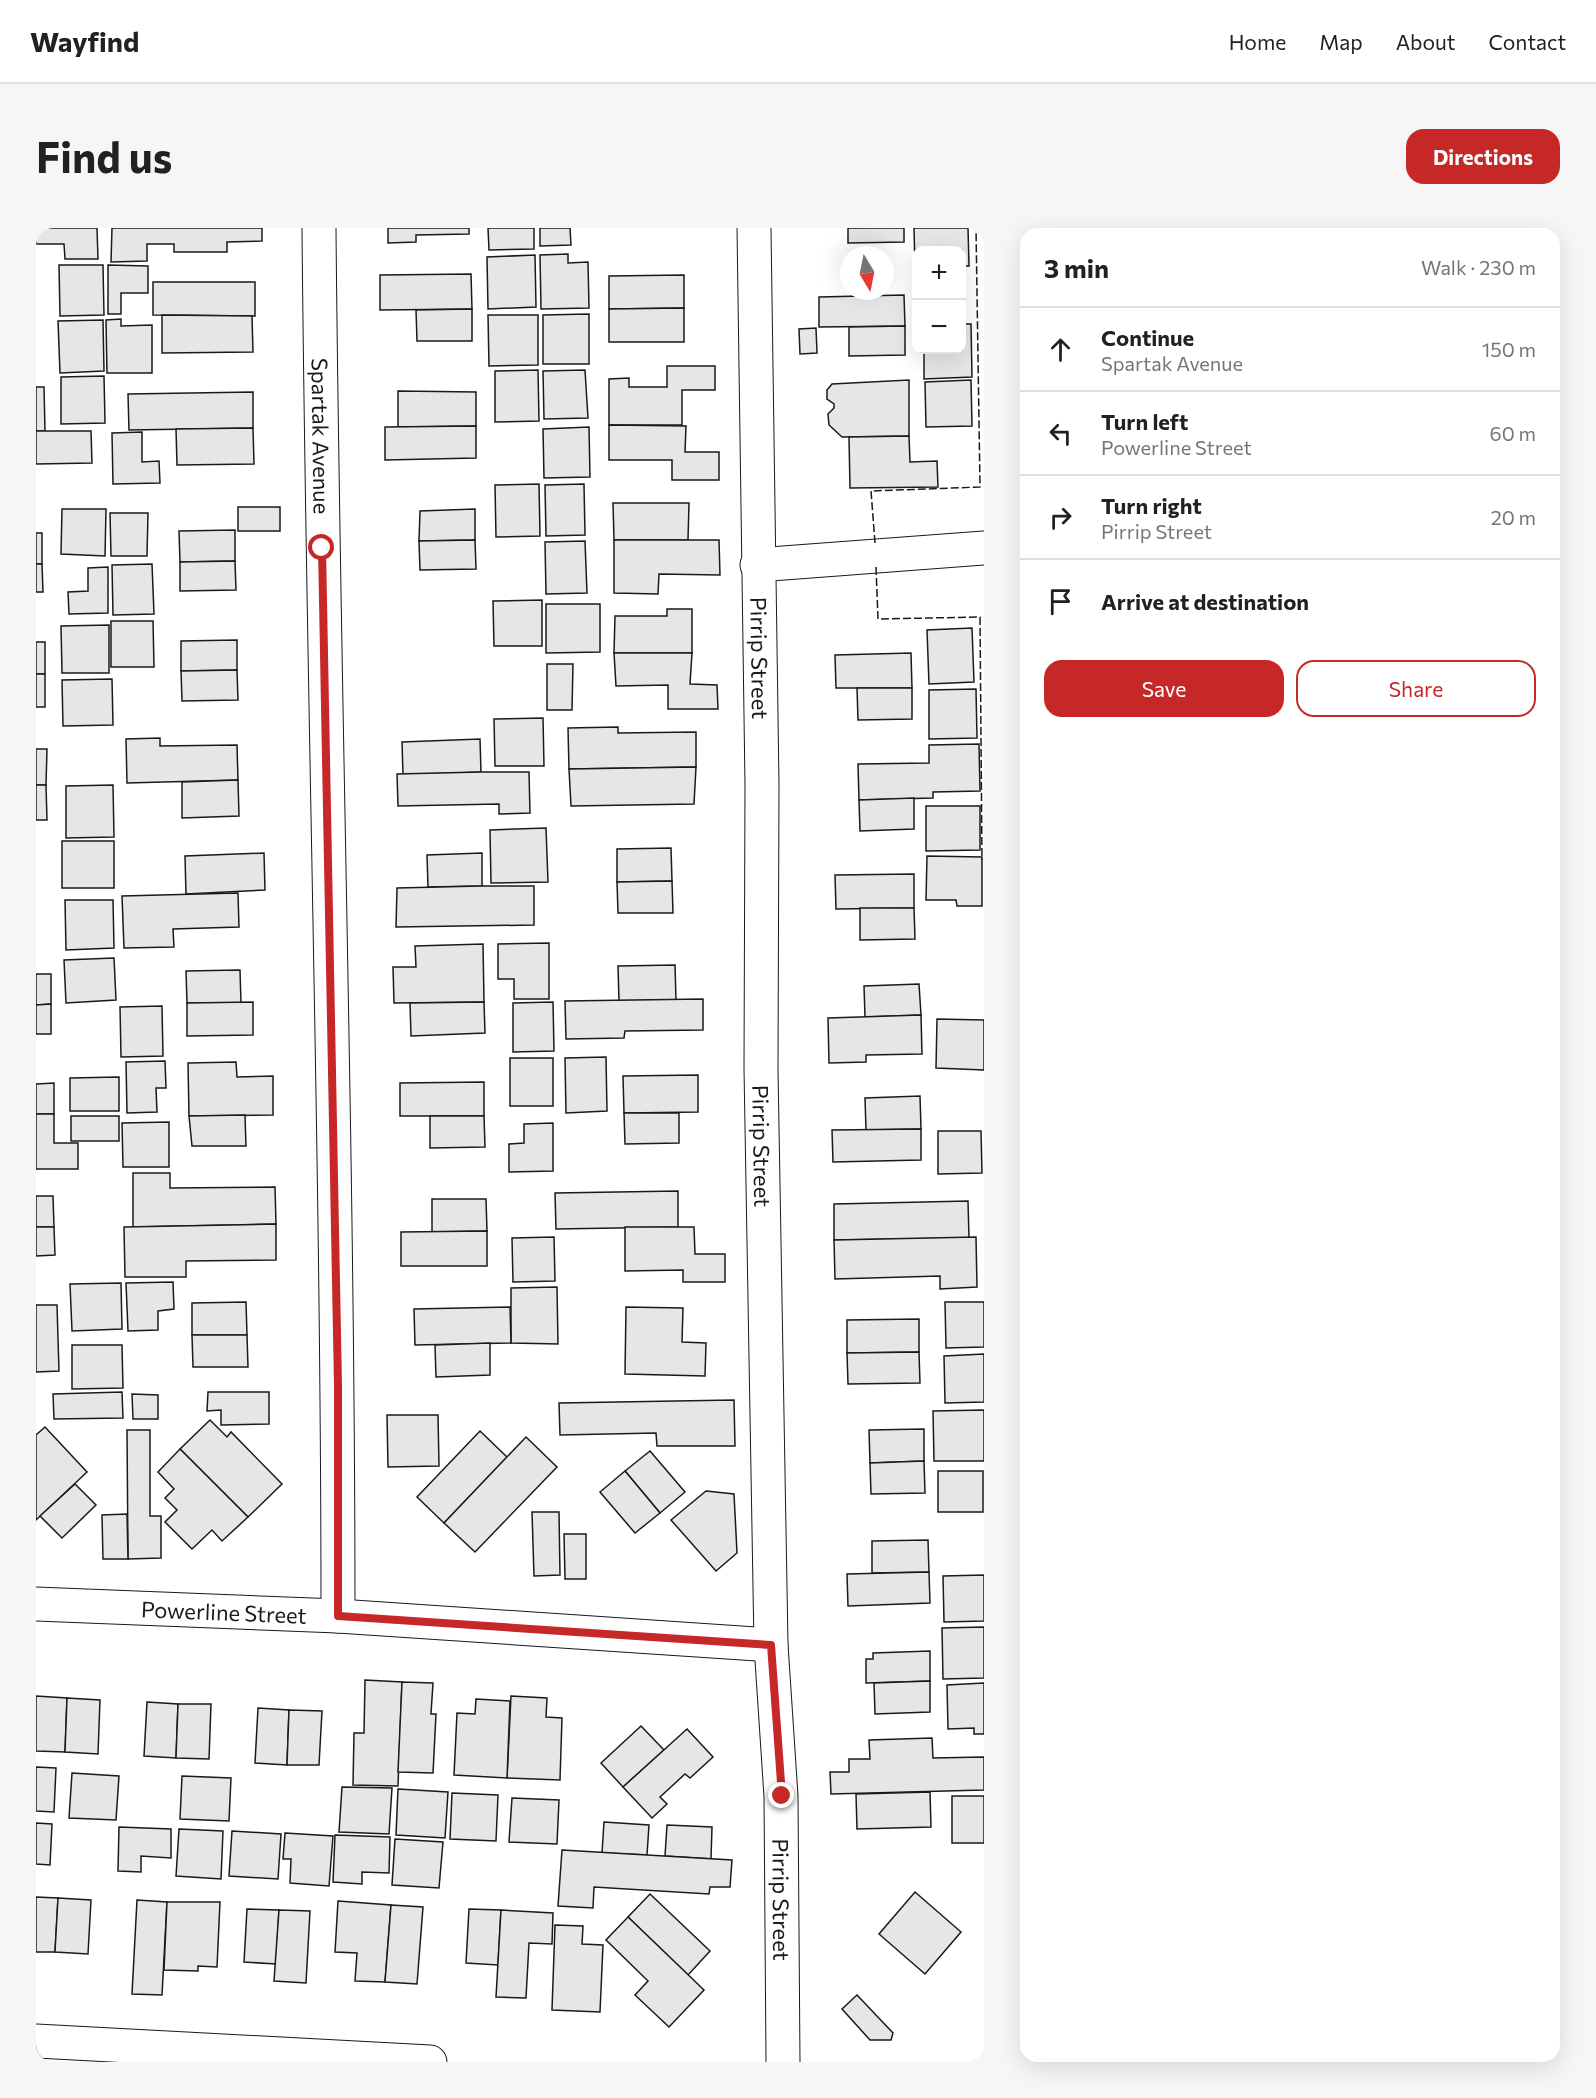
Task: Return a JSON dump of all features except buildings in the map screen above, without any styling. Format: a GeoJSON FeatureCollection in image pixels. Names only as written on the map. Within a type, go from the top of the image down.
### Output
{"type":"FeatureCollection","features":[{"type":"Feature","properties":{"kind":"street","name":"Spartak Avenue"},"geometry":{"type":"LineString","coordinates":[[320,228],[322,560],[338,1386],[338,1616]]}},
{"type":"Feature","properties":{"kind":"street","name":"Pirrip Street"},"geometry":{"type":"LineString","coordinates":[[754,228],[757,565],[762,785],[762,1092],[771,1645],[782,1796],[783,2062]]}},
{"type":"Feature","properties":{"kind":"street"},"geometry":{"type":"LineString","coordinates":[[757,565],[984,548]]}},
{"type":"Feature","properties":{"kind":"street","name":"Powerline Street"},"geometry":{"type":"LineString","coordinates":[[36,1604],[338,1616],[771,1645]]}},
{"type":"Feature","properties":{"kind":"street"},"geometry":{"type":"LineString","coordinates":[[36,2041],[430,2062]]}},
{"type":"Feature","properties":{"kind":"fence"},"geometry":{"type":"LineString","coordinates":[[875,543],[871,491],[980,487],[976,228]]}},
{"type":"Feature","properties":{"kind":"fence"},"geometry":{"type":"LineString","coordinates":[[876,567],[878,619],[980,617],[982,860]]}},
{"type":"Feature","properties":{"kind":"route"},"geometry":{"type":"LineString","coordinates":[[322,548],[338,1386],[338,1616],[771,1645],[782,1796]]}}]}
